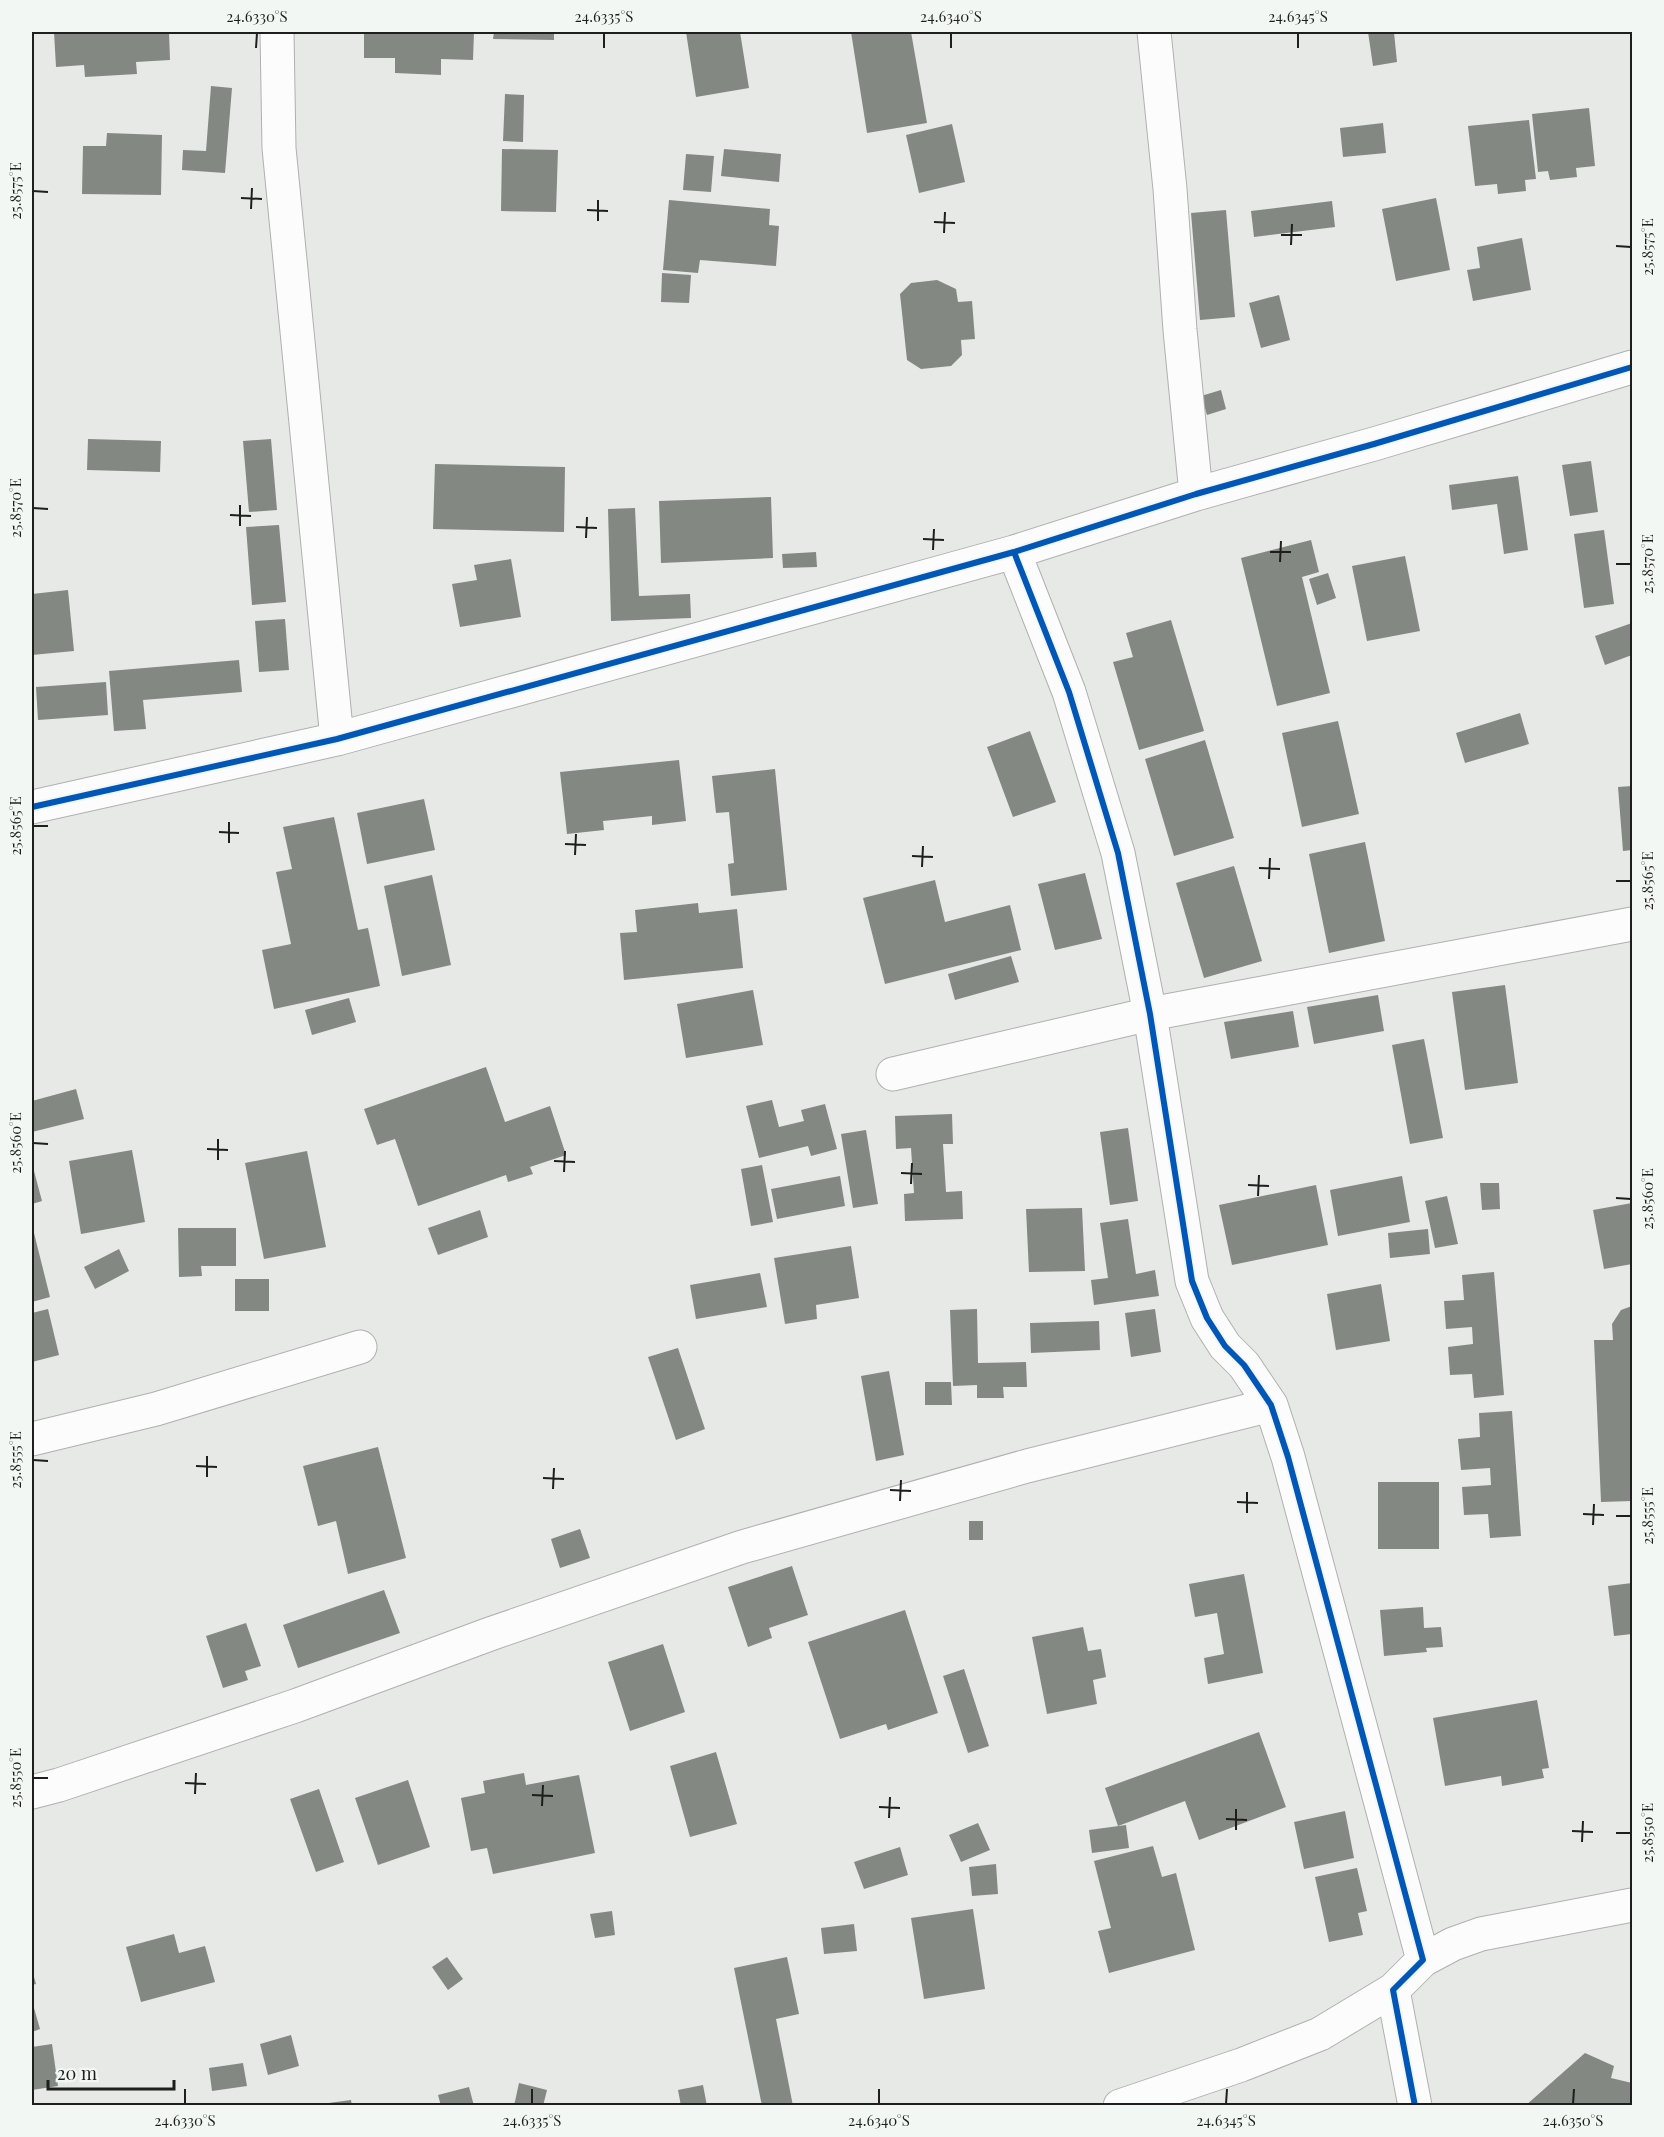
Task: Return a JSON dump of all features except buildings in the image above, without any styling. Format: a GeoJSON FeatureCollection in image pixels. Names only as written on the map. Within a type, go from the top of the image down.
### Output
{"type":"FeatureCollection","features":[{"type":"Feature","properties":{"kind":"street"},"geometry":{"type":"LineString","coordinates":[[277,32],[279,148],[337,739]]}},
{"type":"Feature","properties":{"kind":"street"},"geometry":{"type":"LineString","coordinates":[[1154,32],[1196,494]]}},
{"type":"Feature","properties":{"kind":"street"},"geometry":{"type":"LineString","coordinates":[[32,807],[337,739],[1014,552],[1196,494],[1632,367]]}},
{"type":"Feature","properties":{"kind":"street"},"geometry":{"type":"LineString","coordinates":[[1014,552],[1069,692],[1118,854],[1150,1014],[1192,1281],[1207,1318],[1226,1347],[1244,1365],[1271,1405],[1288,1457],[1423,1960]]}},
{"type":"Feature","properties":{"kind":"street"},"geometry":{"type":"LineString","coordinates":[[893,1074],[1150,1014],[1632,924]]}},
{"type":"Feature","properties":{"kind":"street"},"geometry":{"type":"LineString","coordinates":[[32,1439],[156,1409],[360,1347]]}},
{"type":"Feature","properties":{"kind":"street"},"geometry":{"type":"LineString","coordinates":[[32,1792],[295,1706],[490,1634],[742,1547],[1027,1467],[1271,1405]]}},
{"type":"Feature","properties":{"kind":"street"},"geometry":{"type":"LineString","coordinates":[[1120,2106],[1241,2066],[1320,2034],[1393,1990],[1423,1960],[1452,1944],[1481,1934],[1632,1905]]}},
{"type":"Feature","properties":{"kind":"street"},"geometry":{"type":"LineString","coordinates":[[1393,1990],[1415,2106]]}},
{"type":"Feature","properties":{"kind":"cycle path"},"geometry":{"type":"LineString","coordinates":[[32,807],[337,739],[1014,552],[1196,494],[1632,367]]}},
{"type":"Feature","properties":{"kind":"cycle path"},"geometry":{"type":"LineString","coordinates":[[1014,552],[1069,692],[1118,853],[1150,1014],[1192,1281],[1207,1318],[1225,1346],[1244,1365],[1271,1405],[1288,1457],[1423,1960],[1393,1990],[1415,2106]]}}]}
